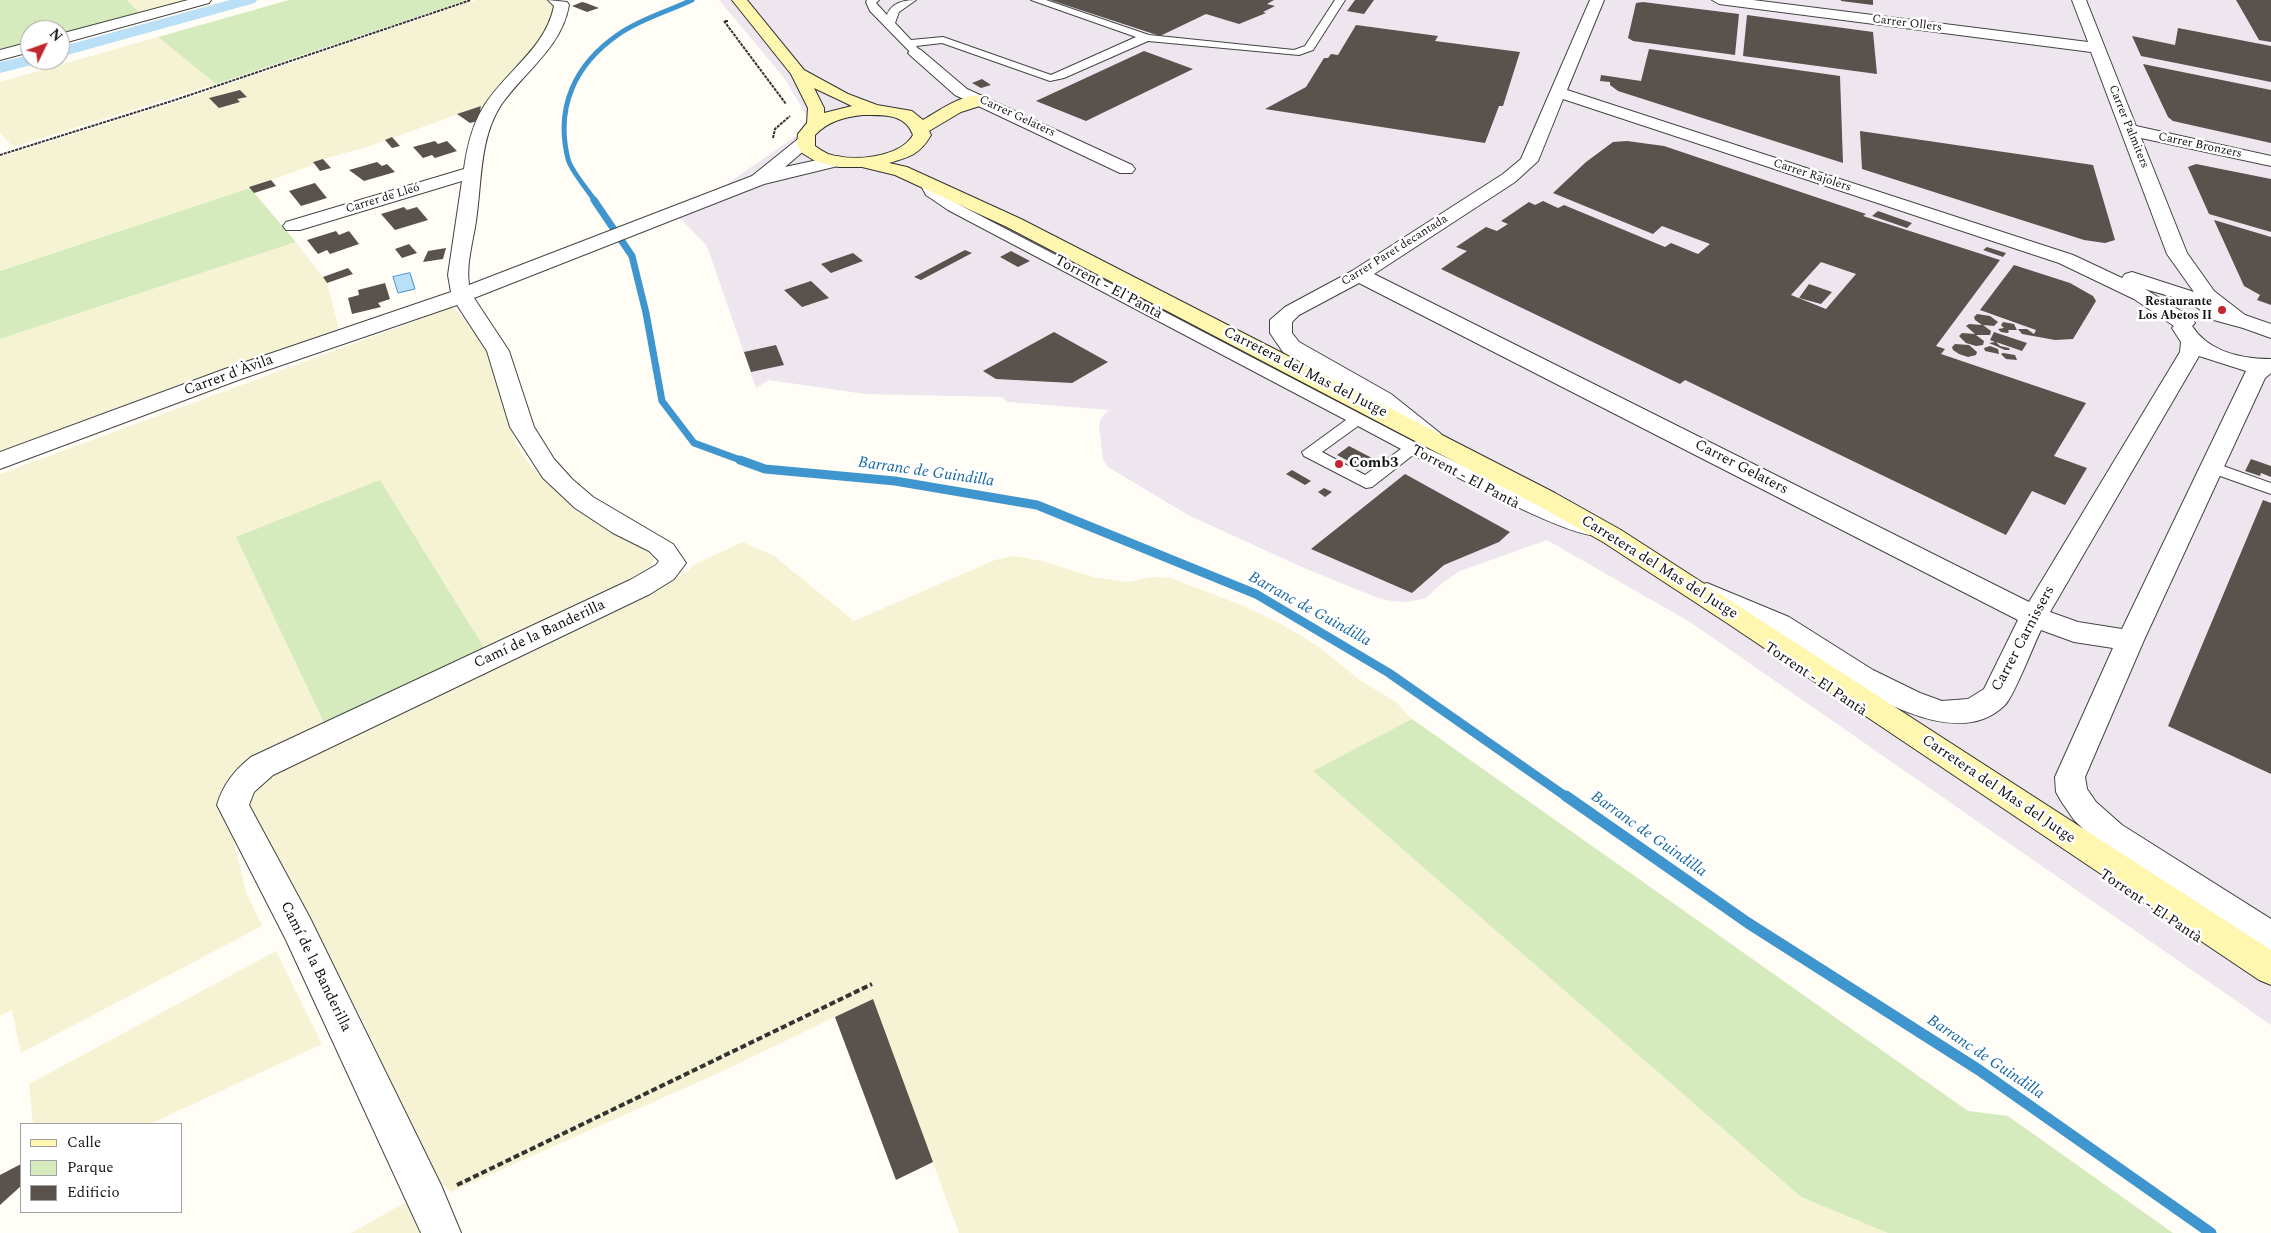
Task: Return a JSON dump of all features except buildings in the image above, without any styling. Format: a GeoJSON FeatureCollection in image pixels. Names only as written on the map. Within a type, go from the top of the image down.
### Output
{"type":"FeatureCollection","features":[{"type":"Feature","properties":{"kind":"street"},"geometry":{"type":"LineString","coordinates":[[70,36],[204,0]]}},
{"type":"Feature","properties":{"kind":"street","name":"Camí de la Banderilla"},"geometry":{"type":"LineString","coordinates":[[440,1233],[427,1199],[298,929],[233,804],[236,791],[245,779],[262,766],[640,587],[665,572],[673,562],[670,554],[659,546],[624,528],[589,506],[564,486],[541,458],[522,426],[499,353],[487,332],[470,312],[461,296],[456,273],[478,141],[492,107],[540,49],[556,26],[562,5],[555,0]]}},
{"type":"Feature","properties":{"kind":"street"},"geometry":{"type":"LineString","coordinates":[[739,0],[798,73],[816,108],[816,124]]}},
{"type":"Feature","properties":{"kind":"street","name":"Carrer Paret decantada"},"geometry":{"type":"LineString","coordinates":[[1435,441],[1383,399],[1291,347],[1282,332],[1281,320],[1292,310],[1359,275],[1509,178],[1529,161],[1598,0]]}},
{"type":"Feature","properties":{"kind":"street","name":"Carrer Ollers"},"geometry":{"type":"LineString","coordinates":[[1719,0],[2096,48]]}},
{"type":"Feature","properties":{"kind":"street","name":"Carrer Palmiters"},"geometry":{"type":"LineString","coordinates":[[2079,0],[2096,48],[2130,130],[2171,261],[2207,295],[2246,320]]}},
{"type":"Feature","properties":{"kind":"street","name":"Carrer Gelaters"},"geometry":{"type":"LineString","coordinates":[[912,48],[961,92],[1126,169]]}},
{"type":"Feature","properties":{"kind":"street"},"geometry":{"type":"LineString","coordinates":[[0,55],[20,50]]}},
{"type":"Feature","properties":{"kind":"street"},"geometry":{"type":"LineString","coordinates":[[798,73],[842,97],[877,110],[903,114],[915,120],[930,170]]}},
{"type":"Feature","properties":{"kind":"street"},"geometry":{"type":"LineString","coordinates":[[903,114],[933,106],[961,92]]}},
{"type":"Feature","properties":{"kind":"street","name":"Carrer Rajolers"},"geometry":{"type":"LineString","coordinates":[[1558,92],[2066,259],[2110,270],[2202,301],[2246,320]]}},
{"type":"Feature","properties":{"kind":"street"},"geometry":{"type":"LineString","coordinates":[[758,180],[813,165],[836,162],[865,162],[898,156],[920,135],[956,108],[980,100]]}},
{"type":"Feature","properties":{"kind":"street"},"geometry":{"type":"LineString","coordinates":[[758,180],[804,143],[806,133],[816,124],[837,115],[877,110]]}},
{"type":"Feature","properties":{"kind":"street","name":"Carrer Bronzers"},"geometry":{"type":"LineString","coordinates":[[2130,130],[2271,161]]}},
{"type":"Feature","properties":{"kind":"street"},"geometry":{"type":"LineString","coordinates":[[804,143],[818,156],[836,162]]}},
{"type":"Feature","properties":{"kind":"street","name":"Carretera del Mas del Jutge"},"geometry":{"type":"LineString","coordinates":[[865,162],[901,171],[930,170],[1014,223],[1546,499],[1612,536],[2271,970]]}},
{"type":"Feature","properties":{"kind":"street","name":"Carrer de Lleó"},"geometry":{"type":"LineString","coordinates":[[293,226],[472,172]]}},
{"type":"Feature","properties":{"kind":"street","name":"Carrer d'Àvila"},"geometry":{"type":"LineString","coordinates":[[0,461],[233,374],[461,296],[758,180]]}},
{"type":"Feature","properties":{"kind":"street","name":"Carrer Rajolers"},"geometry":{"type":"LineString","coordinates":[[2066,259],[2102,275],[2166,311],[2188,332]]}},
{"type":"Feature","properties":{"kind":"street"},"geometry":{"type":"LineString","coordinates":[[2110,270],[2171,261]]}},
{"type":"Feature","properties":{"kind":"street"},"geometry":{"type":"LineString","coordinates":[[2166,311],[2160,287],[2160,276],[2171,261]]}},
{"type":"Feature","properties":{"kind":"street","name":"Carrer Gelaters"},"geometry":{"type":"LineString","coordinates":[[1359,275],[2034,616],[2074,632],[2130,640]]}},
{"type":"Feature","properties":{"kind":"street"},"geometry":{"type":"LineString","coordinates":[[2268,366],[2225,359],[2188,332],[2188,318],[2198,315],[2246,320],[2271,332]]}},
{"type":"Feature","properties":{"kind":"street","name":"Carrer Carnissers"},"geometry":{"type":"LineString","coordinates":[[1690,586],[1779,624],[1864,678],[1910,701],[1942,712],[1973,710],[1995,697],[2034,616],[2191,352],[2188,332]]}},
{"type":"Feature","properties":{"kind":"street"},"geometry":{"type":"LineString","coordinates":[[2268,366],[2255,374],[2130,640],[2070,777],[2072,792],[2085,811],[2111,835],[2271,938]]}},
{"type":"Feature","properties":{"kind":"lane"},"geometry":{"type":"LineString","coordinates":[[890,22],[894,10],[910,0]]}},
{"type":"Feature","properties":{"kind":"lane"},"geometry":{"type":"LineString","coordinates":[[1036,0],[1148,38],[1287,54],[1302,52],[1309,48],[1340,0]]}},
{"type":"Feature","properties":{"kind":"lane"},"geometry":{"type":"LineString","coordinates":[[884,2],[871,2],[874,9],[890,22],[912,48],[930,40],[943,40],[1050,78],[1060,76],[1141,39],[1148,38]]}},
{"type":"Feature","properties":{"kind":"lane"},"geometry":{"type":"LineString","coordinates":[[930,170],[930,192],[953,207],[1412,448],[1564,522],[1612,536]]}},
{"type":"Feature","properties":{"kind":"lane"},"geometry":{"type":"LineString","coordinates":[[1357,419],[1310,452],[1366,483],[1412,448]]}},
{"type":"Feature","properties":{"kind":"lane"},"geometry":{"type":"LineString","coordinates":[[2212,467],[2271,489]]}},
{"type":"Feature","properties":{"kind":"path"},"geometry":{"type":"LineString","coordinates":[[0,155],[175,100],[471,0]]}},
{"type":"Feature","properties":{"kind":"path"},"geometry":{"type":"LineString","coordinates":[[752,16],[724,21],[788,105]]}},
{"type":"Feature","properties":{"kind":"path"},"geometry":{"type":"LineString","coordinates":[[781,161],[773,153],[772,141],[775,129],[793,112]]}},
{"type":"Feature","properties":{"kind":"path"},"geometry":{"type":"LineString","coordinates":[[427,1199],[872,984]]}},
{"type":"Feature","properties":{"kind":"shaded area"},"geometry":{"type":"Polygon","coordinates":[[[127,0],[196,0],[142,15],[127,0]]]}},
{"type":"Feature","properties":{"kind":"shaded area"},"geometry":{"type":"Polygon","coordinates":[[[476,0],[542,0],[552,1],[556,4],[548,31],[492,102],[370,146],[313,162],[315,164],[250,188],[0,271],[0,157],[180,101],[476,0]]]}},
{"type":"Feature","properties":{"kind":"shaded area"},"geometry":{"type":"Polygon","coordinates":[[[719,0],[2271,0],[2271,1025],[1690,622],[1547,540],[1460,571],[1441,584],[1426,598],[1407,602],[1392,601],[1378,598],[1304,568],[1188,515],[1108,467],[1103,460],[1099,425],[1101,418],[1109,410],[1008,402],[1002,397],[865,394],[769,380],[756,388],[707,246],[679,217],[812,125],[785,79],[719,0]]]}},
{"type":"Feature","properties":{"kind":"shaded area"},"geometry":{"type":"Polygon","coordinates":[[[158,37],[216,84],[13,147],[0,133],[0,82],[42,70],[70,70],[70,62],[158,37]]]}},
{"type":"Feature","properties":{"kind":"shaded area"},"geometry":{"type":"Polygon","coordinates":[[[296,242],[327,283],[339,329],[0,452],[0,339],[296,242]]]}},
{"type":"Feature","properties":{"kind":"shaded area"},"geometry":{"type":"Polygon","coordinates":[[[453,307],[485,342],[516,444],[533,469],[575,505],[643,549],[652,557],[653,563],[641,573],[486,651],[236,537],[327,729],[225,803],[246,892],[262,926],[21,1053],[12,1010],[0,1016],[0,474],[453,307]]]}},
{"type":"Feature","properties":{"kind":"shaded area"},"geometry":{"type":"Polygon","coordinates":[[[743,542],[774,556],[854,621],[995,560],[1014,556],[1042,561],[1093,577],[1127,582],[1154,577],[1171,578],[1244,606],[1283,625],[1318,646],[1358,679],[1396,702],[1412,719],[1314,772],[1801,1197],[1888,1233],[959,1233],[872,999],[723,1071],[451,1192],[434,1177],[366,1027],[247,804],[250,784],[410,702],[688,572],[693,565],[743,542]]]}},
{"type":"Feature","properties":{"kind":"shaded area"},"geometry":{"type":"Polygon","coordinates":[[[276,951],[322,1044],[152,1123],[33,1123],[29,1084],[276,951]]]}},
{"type":"Feature","properties":{"kind":"shaded area"},"geometry":{"type":"Polygon","coordinates":[[[406,1202],[419,1233],[351,1233],[406,1202]]]}},
{"type":"Feature","properties":{"kind":"green space"},"geometry":{"type":"Polygon","coordinates":[[[0,0],[127,0],[142,15],[70,34],[70,20],[20,20],[20,48],[0,53],[0,0]]]}},
{"type":"Feature","properties":{"kind":"green space"},"geometry":{"type":"Polygon","coordinates":[[[289,0],[467,0],[216,84],[158,37],[289,0]]]}},
{"type":"Feature","properties":{"kind":"green space"},"geometry":{"type":"Polygon","coordinates":[[[250,188],[296,242],[0,339],[0,271],[250,188]]]}},
{"type":"Feature","properties":{"kind":"green space"},"geometry":{"type":"Polygon","coordinates":[[[380,480],[486,651],[327,729],[236,537],[380,480]]]}},
{"type":"Feature","properties":{"kind":"green space"},"geometry":{"type":"Polygon","coordinates":[[[1412,719],[1968,1111],[2008,1116],[2173,1233],[1888,1233],[1801,1197],[1313,771],[1412,719]]]}},
{"type":"Feature","properties":{"kind":"water"},"geometry":{"type":"Polygon","coordinates":[[[410,273],[415,289],[398,293],[393,277],[410,273]]]}},
{"type":"Feature","properties":{"kind":"waterway"},"geometry":{"type":"LineString","coordinates":[[70,49],[249,0]]}},
{"type":"Feature","properties":{"kind":"waterway","name":"Barranc de Guindilla"},"geometry":{"type":"LineString","coordinates":[[595,201],[576,175],[568,159],[564,122],[572,88],[580,73],[591,59],[619,34],[645,20],[692,0]]}},
{"type":"Feature","properties":{"kind":"waterway"},"geometry":{"type":"LineString","coordinates":[[0,68],[20,63]]}},
{"type":"Feature","properties":{"kind":"waterway","name":"Barranc de Guindilla"},"geometry":{"type":"LineString","coordinates":[[594,200],[632,256],[646,313],[662,401],[694,443],[743,461]]}},
{"type":"Feature","properties":{"kind":"waterway","name":"Barranc de Guindilla"},"geometry":{"type":"LineString","coordinates":[[740,460],[765,469],[895,481],[1037,505],[1256,594],[1389,673],[1568,798]]}},
{"type":"Feature","properties":{"kind":"waterway","name":"Barranc de Guindilla"},"geometry":{"type":"LineString","coordinates":[[1566,796],[1748,923],[1979,1070],[2211,1233]]}},
{"type":"Feature","properties":{"kind":"place","name":"Restaurante Los Abetos II"},"geometry":{"type":"Point","coordinates":[2222,310]}},
{"type":"Feature","properties":{"kind":"place","name":"Comb3"},"geometry":{"type":"Point","coordinates":[1339,464]}}]}
